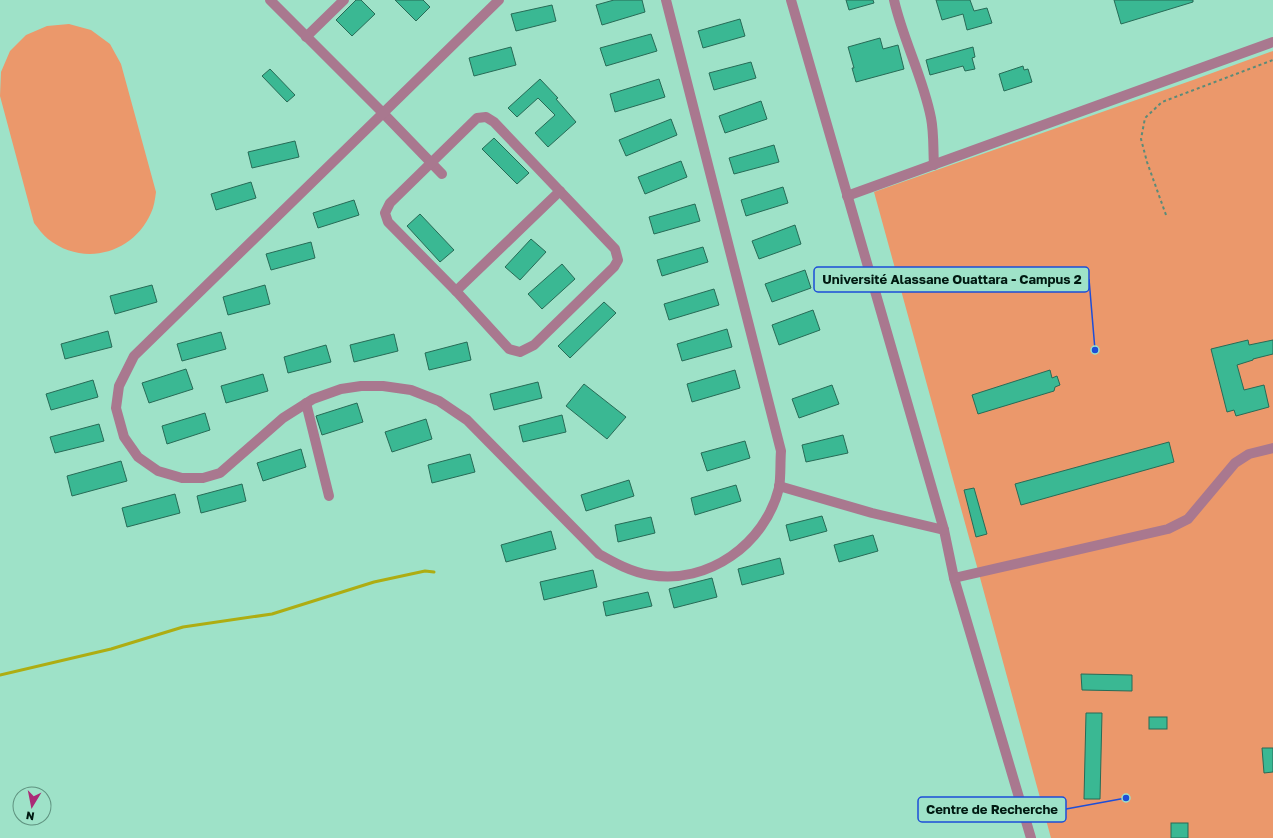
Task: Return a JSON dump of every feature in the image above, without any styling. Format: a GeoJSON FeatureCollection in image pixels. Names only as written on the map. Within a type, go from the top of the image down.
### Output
{"type":"FeatureCollection","features":[{"type":"Feature","properties":{"kind":"street"},"geometry":{"type":"LineString","coordinates":[[270,0],[442,174]]}},
{"type":"Feature","properties":{"kind":"street"},"geometry":{"type":"LineString","coordinates":[[306,37],[344,0]]}},
{"type":"Feature","properties":{"kind":"street"},"geometry":{"type":"LineString","coordinates":[[499,0],[134,356],[118,386],[116,408],[124,437],[138,456],[158,471],[182,478],[203,478],[220,473],[283,418],[306,403],[341,390],[361,386],[382,386],[411,390],[439,401],[467,420],[599,554],[623,567],[650,575],[674,576],[701,571],[729,558],[748,544],[766,521],[773,505],[779,486],[781,451],[666,0]]}},
{"type":"Feature","properties":{"kind":"street"},"geometry":{"type":"LineString","coordinates":[[791,0],[944,530],[954,578],[1030,838]]}},
{"type":"Feature","properties":{"kind":"street"},"geometry":{"type":"LineString","coordinates":[[894,0],[898,18],[921,81],[931,119],[934,164]]}},
{"type":"Feature","properties":{"kind":"street"},"geometry":{"type":"LineString","coordinates":[[847,196],[1273,42]]}},
{"type":"Feature","properties":{"kind":"street"},"geometry":{"type":"LineString","coordinates":[[486,117],[494,122],[560,191],[615,249],[618,260],[614,267],[534,345],[520,352],[509,349],[456,291],[388,222],[385,213],[390,203],[477,118],[486,117]]}},
{"type":"Feature","properties":{"kind":"street"},"geometry":{"type":"LineString","coordinates":[[456,291],[560,191]]}},
{"type":"Feature","properties":{"kind":"street"},"geometry":{"type":"LineString","coordinates":[[306,403],[329,496]]}},
{"type":"Feature","properties":{"kind":"street"},"geometry":{"type":"LineString","coordinates":[[954,578],[1168,529],[1188,519],[1235,463],[1249,454],[1273,448]]}},
{"type":"Feature","properties":{"kind":"street"},"geometry":{"type":"LineString","coordinates":[[779,486],[872,513],[944,530]]}},
{"type":"Feature","properties":{"kind":"path"},"geometry":{"type":"LineString","coordinates":[[1166,214],[1147,162],[1141,139],[1145,118],[1162,102],[1273,60]]}},
{"type":"Feature","properties":{"kind":"shaded area"},"geometry":{"type":"Polygon","coordinates":[[[69,24],[91,30],[110,44],[121,64],[156,192],[154,206],[151,213],[143,227],[132,238],[120,247],[106,252],[91,254],[76,253],[62,248],[48,239],[34,223],[0,96],[1,72],[10,51],[26,35],[47,26],[69,24]]]}},
{"type":"Feature","properties":{"kind":"shaded area"},"geometry":{"type":"Polygon","coordinates":[[[1273,51],[1273,838],[1051,838],[874,192],[1273,51]]]}},
{"type":"Feature","properties":{"kind":"building"},"geometry":{"type":"Polygon","coordinates":[[[356,0],[361,0],[375,14],[352,36],[336,20],[356,0]]]}},
{"type":"Feature","properties":{"kind":"building"},"geometry":{"type":"Polygon","coordinates":[[[395,0],[423,0],[430,7],[416,21],[395,0]]]}},
{"type":"Feature","properties":{"kind":"building"},"geometry":{"type":"Polygon","coordinates":[[[614,0],[642,0],[645,12],[602,25],[596,5],[614,0]]]}},
{"type":"Feature","properties":{"kind":"building"},"geometry":{"type":"Polygon","coordinates":[[[846,0],[873,0],[874,3],[849,10],[846,0]]]}},
{"type":"Feature","properties":{"kind":"building"},"geometry":{"type":"Polygon","coordinates":[[[936,0],[970,0],[974,11],[987,8],[992,23],[967,30],[963,14],[942,20],[936,0]]]}},
{"type":"Feature","properties":{"kind":"building"},"geometry":{"type":"Polygon","coordinates":[[[1114,0],[1193,0],[1193,2],[1121,24],[1114,0]]]}},
{"type":"Feature","properties":{"kind":"building"},"geometry":{"type":"Polygon","coordinates":[[[552,5],[556,21],[516,31],[511,14],[552,5]]]}},
{"type":"Feature","properties":{"kind":"building"},"geometry":{"type":"Polygon","coordinates":[[[740,19],[745,36],[703,48],[698,31],[740,19]]]}},
{"type":"Feature","properties":{"kind":"building"},"geometry":{"type":"Polygon","coordinates":[[[651,34],[657,51],[606,66],[600,48],[651,34]]]}},
{"type":"Feature","properties":{"kind":"building"},"geometry":{"type":"Polygon","coordinates":[[[880,38],[883,49],[898,45],[904,69],[856,82],[848,47],[880,38]]]}},
{"type":"Feature","properties":{"kind":"building"},"geometry":{"type":"Polygon","coordinates":[[[511,47],[516,65],[474,76],[469,58],[511,47]]]}},
{"type":"Feature","properties":{"kind":"building"},"geometry":{"type":"Polygon","coordinates":[[[973,47],[975,57],[972,58],[975,69],[965,71],[963,66],[930,75],[926,60],[973,47]]]}},
{"type":"Feature","properties":{"kind":"building"},"geometry":{"type":"Polygon","coordinates":[[[751,62],[756,78],[714,90],[709,73],[751,62]]]}},
{"type":"Feature","properties":{"kind":"building"},"geometry":{"type":"Polygon","coordinates":[[[1023,66],[1024,70],[1028,69],[1032,82],[1004,91],[999,74],[1023,66]]]}},
{"type":"Feature","properties":{"kind":"building"},"geometry":{"type":"Polygon","coordinates":[[[270,69],[295,95],[287,102],[262,76],[270,69]]]}},
{"type":"Feature","properties":{"kind":"building"},"geometry":{"type":"Polygon","coordinates":[[[540,79],[558,98],[556,99],[576,122],[548,147],[535,133],[555,115],[538,98],[517,117],[508,108],[540,79]]]}},
{"type":"Feature","properties":{"kind":"building"},"geometry":{"type":"Polygon","coordinates":[[[659,79],[665,97],[615,112],[610,94],[659,79]]]}},
{"type":"Feature","properties":{"kind":"building"},"geometry":{"type":"Polygon","coordinates":[[[761,101],[767,119],[725,133],[719,116],[761,101]]]}},
{"type":"Feature","properties":{"kind":"building"},"geometry":{"type":"Polygon","coordinates":[[[671,119],[677,135],[626,156],[619,140],[671,119]]]}},
{"type":"Feature","properties":{"kind":"building"},"geometry":{"type":"Polygon","coordinates":[[[494,138],[529,173],[517,184],[482,149],[494,138]]]}},
{"type":"Feature","properties":{"kind":"building"},"geometry":{"type":"Polygon","coordinates":[[[295,141],[299,157],[252,168],[248,152],[295,141]]]}},
{"type":"Feature","properties":{"kind":"building"},"geometry":{"type":"Polygon","coordinates":[[[774,145],[779,162],[734,174],[729,158],[774,145]]]}},
{"type":"Feature","properties":{"kind":"building"},"geometry":{"type":"Polygon","coordinates":[[[681,161],[687,177],[645,194],[638,177],[681,161]]]}},
{"type":"Feature","properties":{"kind":"building"},"geometry":{"type":"Polygon","coordinates":[[[251,182],[256,198],[216,210],[211,194],[251,182]]]}},
{"type":"Feature","properties":{"kind":"building"},"geometry":{"type":"Polygon","coordinates":[[[783,187],[788,203],[746,216],[741,200],[783,187]]]}},
{"type":"Feature","properties":{"kind":"building"},"geometry":{"type":"Polygon","coordinates":[[[354,200],[359,215],[318,228],[313,213],[354,200]]]}},
{"type":"Feature","properties":{"kind":"building"},"geometry":{"type":"Polygon","coordinates":[[[695,204],[700,221],[654,234],[649,217],[695,204]]]}},
{"type":"Feature","properties":{"kind":"building"},"geometry":{"type":"Polygon","coordinates":[[[420,214],[454,250],[440,262],[407,226],[420,214]]]}},
{"type":"Feature","properties":{"kind":"building"},"geometry":{"type":"Polygon","coordinates":[[[795,225],[801,244],[759,259],[752,241],[795,225]]]}},
{"type":"Feature","properties":{"kind":"building"},"geometry":{"type":"Polygon","coordinates":[[[531,239],[546,252],[520,280],[505,267],[531,239]]]}},
{"type":"Feature","properties":{"kind":"building"},"geometry":{"type":"Polygon","coordinates":[[[311,242],[315,258],[271,270],[266,254],[311,242]]]}},
{"type":"Feature","properties":{"kind":"building"},"geometry":{"type":"Polygon","coordinates":[[[703,247],[708,262],[662,276],[657,260],[703,247]]]}},
{"type":"Feature","properties":{"kind":"building"},"geometry":{"type":"Polygon","coordinates":[[[562,264],[575,279],[542,309],[528,294],[562,264]]]}},
{"type":"Feature","properties":{"kind":"building"},"geometry":{"type":"Polygon","coordinates":[[[805,270],[811,288],[772,302],[765,284],[805,270]]]}},
{"type":"Feature","properties":{"kind":"building"},"geometry":{"type":"Polygon","coordinates":[[[152,285],[157,302],[115,314],[110,296],[152,285]]]}},
{"type":"Feature","properties":{"kind":"building"},"geometry":{"type":"Polygon","coordinates":[[[265,285],[270,304],[228,315],[223,297],[265,285]]]}},
{"type":"Feature","properties":{"kind":"building"},"geometry":{"type":"Polygon","coordinates":[[[714,289],[719,305],[669,320],[664,304],[714,289]]]}},
{"type":"Feature","properties":{"kind":"building"},"geometry":{"type":"Polygon","coordinates":[[[604,302],[616,313],[570,358],[558,346],[604,302]]]}},
{"type":"Feature","properties":{"kind":"building"},"geometry":{"type":"Polygon","coordinates":[[[813,310],[820,330],[779,345],[772,325],[813,310]]]}},
{"type":"Feature","properties":{"kind":"building"},"geometry":{"type":"Polygon","coordinates":[[[727,329],[732,347],[682,361],[677,344],[727,329]]]}},
{"type":"Feature","properties":{"kind":"building"},"geometry":{"type":"Polygon","coordinates":[[[108,331],[112,347],[65,359],[61,344],[108,331]]]}},
{"type":"Feature","properties":{"kind":"building"},"geometry":{"type":"Polygon","coordinates":[[[221,332],[226,349],[182,361],[177,344],[221,332]]]}},
{"type":"Feature","properties":{"kind":"building"},"geometry":{"type":"Polygon","coordinates":[[[394,334],[398,351],[354,362],[350,345],[394,334]]]}},
{"type":"Feature","properties":{"kind":"building"},"geometry":{"type":"Polygon","coordinates":[[[1248,340],[1249,345],[1273,340],[1273,354],[1237,365],[1244,390],[1264,385],[1269,407],[1236,416],[1234,410],[1227,412],[1211,349],[1248,340]]]}},
{"type":"Feature","properties":{"kind":"building"},"geometry":{"type":"Polygon","coordinates":[[[467,342],[471,360],[429,370],[425,353],[467,342]]]}},
{"type":"Feature","properties":{"kind":"building"},"geometry":{"type":"Polygon","coordinates":[[[326,345],[331,362],[288,373],[284,357],[326,345]]]}},
{"type":"Feature","properties":{"kind":"building"},"geometry":{"type":"Polygon","coordinates":[[[186,369],[193,389],[149,403],[142,383],[186,369]]]}},
{"type":"Feature","properties":{"kind":"building"},"geometry":{"type":"Polygon","coordinates":[[[735,370],[740,388],[692,402],[687,384],[735,370]]]}},
{"type":"Feature","properties":{"kind":"building"},"geometry":{"type":"Polygon","coordinates":[[[1050,370],[1052,378],[1057,376],[1060,385],[1055,387],[1054,391],[978,414],[972,395],[1050,370]]]}},
{"type":"Feature","properties":{"kind":"building"},"geometry":{"type":"Polygon","coordinates":[[[263,374],[268,391],[226,403],[221,386],[263,374]]]}},
{"type":"Feature","properties":{"kind":"building"},"geometry":{"type":"Polygon","coordinates":[[[93,380],[98,397],[51,410],[46,394],[93,380]]]}},
{"type":"Feature","properties":{"kind":"building"},"geometry":{"type":"Polygon","coordinates":[[[538,382],[542,398],[494,410],[490,394],[538,382]]]}},
{"type":"Feature","properties":{"kind":"building"},"geometry":{"type":"Polygon","coordinates":[[[584,384],[626,417],[607,439],[566,406],[584,384]]]}},
{"type":"Feature","properties":{"kind":"building"},"geometry":{"type":"Polygon","coordinates":[[[832,385],[839,404],[799,418],[792,399],[832,385]]]}},
{"type":"Feature","properties":{"kind":"building"},"geometry":{"type":"Polygon","coordinates":[[[357,403],[363,422],[322,435],[316,416],[357,403]]]}},
{"type":"Feature","properties":{"kind":"building"},"geometry":{"type":"Polygon","coordinates":[[[205,413],[210,430],[167,444],[162,426],[205,413]]]}},
{"type":"Feature","properties":{"kind":"building"},"geometry":{"type":"Polygon","coordinates":[[[562,415],[566,432],[523,442],[519,426],[562,415]]]}},
{"type":"Feature","properties":{"kind":"building"},"geometry":{"type":"Polygon","coordinates":[[[426,419],[432,439],[392,452],[385,432],[426,419]]]}},
{"type":"Feature","properties":{"kind":"building"},"geometry":{"type":"Polygon","coordinates":[[[99,424],[104,441],[55,453],[50,437],[99,424]]]}},
{"type":"Feature","properties":{"kind":"building"},"geometry":{"type":"Polygon","coordinates":[[[843,435],[848,453],[806,462],[802,445],[843,435]]]}},
{"type":"Feature","properties":{"kind":"building"},"geometry":{"type":"Polygon","coordinates":[[[745,441],[750,458],[707,471],[701,453],[745,441]]]}},
{"type":"Feature","properties":{"kind":"building"},"geometry":{"type":"Polygon","coordinates":[[[1169,442],[1174,462],[1021,505],[1015,484],[1169,442]]]}},
{"type":"Feature","properties":{"kind":"building"},"geometry":{"type":"Polygon","coordinates":[[[301,449],[306,467],[263,481],[257,463],[301,449]]]}},
{"type":"Feature","properties":{"kind":"building"},"geometry":{"type":"Polygon","coordinates":[[[470,454],[475,472],[432,483],[428,465],[470,454]]]}},
{"type":"Feature","properties":{"kind":"building"},"geometry":{"type":"Polygon","coordinates":[[[121,461],[127,481],[72,496],[67,476],[121,461]]]}},
{"type":"Feature","properties":{"kind":"building"},"geometry":{"type":"Polygon","coordinates":[[[629,480],[634,496],[586,511],[581,495],[629,480]]]}},
{"type":"Feature","properties":{"kind":"building"},"geometry":{"type":"Polygon","coordinates":[[[242,484],[246,501],[201,513],[197,496],[242,484]]]}},
{"type":"Feature","properties":{"kind":"building"},"geometry":{"type":"Polygon","coordinates":[[[736,485],[741,501],[695,515],[691,498],[736,485]]]}},
{"type":"Feature","properties":{"kind":"building"},"geometry":{"type":"Polygon","coordinates":[[[974,488],[987,534],[976,537],[964,490],[974,488]]]}},
{"type":"Feature","properties":{"kind":"building"},"geometry":{"type":"Polygon","coordinates":[[[175,494],[180,513],[127,527],[122,508],[175,494]]]}},
{"type":"Feature","properties":{"kind":"building"},"geometry":{"type":"Polygon","coordinates":[[[822,516],[827,531],[790,541],[786,525],[822,516]]]}},
{"type":"Feature","properties":{"kind":"building"},"geometry":{"type":"Polygon","coordinates":[[[651,517],[655,533],[618,542],[615,525],[651,517]]]}},
{"type":"Feature","properties":{"kind":"building"},"geometry":{"type":"Polygon","coordinates":[[[551,531],[556,549],[506,562],[501,545],[551,531]]]}},
{"type":"Feature","properties":{"kind":"building"},"geometry":{"type":"Polygon","coordinates":[[[873,535],[878,551],[839,562],[834,545],[873,535]]]}},
{"type":"Feature","properties":{"kind":"building"},"geometry":{"type":"Polygon","coordinates":[[[780,558],[784,574],[742,585],[738,569],[780,558]]]}},
{"type":"Feature","properties":{"kind":"building"},"geometry":{"type":"Polygon","coordinates":[[[593,570],[597,587],[544,600],[540,582],[593,570]]]}},
{"type":"Feature","properties":{"kind":"building"},"geometry":{"type":"Polygon","coordinates":[[[712,578],[717,597],[674,608],[669,589],[712,578]]]}},
{"type":"Feature","properties":{"kind":"building"},"geometry":{"type":"Polygon","coordinates":[[[648,592],[652,606],[606,616],[603,602],[648,592]]]}},
{"type":"Feature","properties":{"kind":"building"},"geometry":{"type":"Polygon","coordinates":[[[1081,674],[1132,675],[1132,691],[1082,690],[1081,674]]]}},
{"type":"Feature","properties":{"kind":"building"},"geometry":{"type":"Polygon","coordinates":[[[1086,713],[1102,713],[1100,799],[1084,799],[1086,713]]]}},
{"type":"Feature","properties":{"kind":"building"},"geometry":{"type":"Polygon","coordinates":[[[1149,717],[1167,717],[1167,729],[1149,729],[1149,717]]]}},
{"type":"Feature","properties":{"kind":"building"},"geometry":{"type":"Polygon","coordinates":[[[1262,748],[1273,748],[1273,772],[1264,773],[1262,748]]]}},
{"type":"Feature","properties":{"kind":"building"},"geometry":{"type":"Polygon","coordinates":[[[1171,823],[1188,823],[1188,838],[1171,838],[1171,823]]]}},
{"type":"Feature","properties":{"kind":"waterway"},"geometry":{"type":"LineString","coordinates":[[0,675],[111,649],[183,627],[272,614],[374,582],[425,571],[434,572]]}},
{"type":"Feature","properties":{"kind":"place","name":"Université Alassane Ouattara - Campus 2"},"geometry":{"type":"Point","coordinates":[1095,350]}},
{"type":"Feature","properties":{"kind":"place","name":"Centre de Recherche"},"geometry":{"type":"Point","coordinates":[1126,798]}}]}
